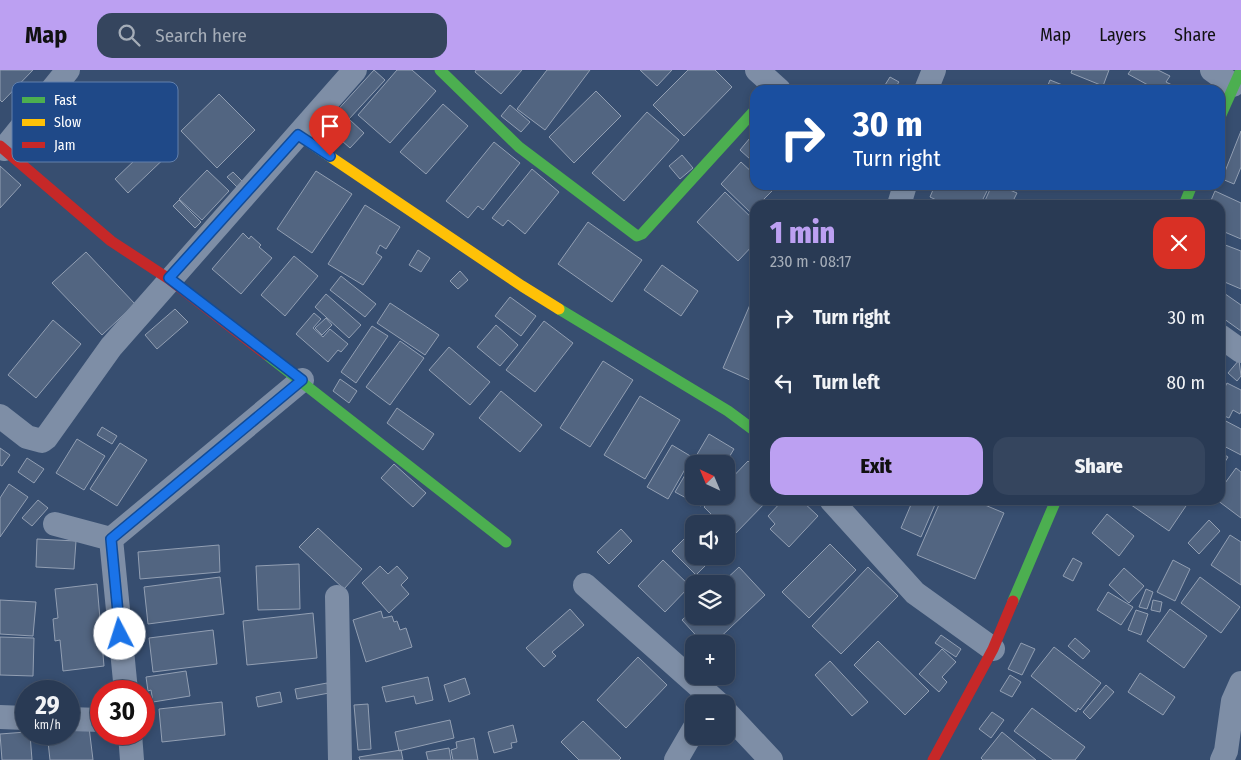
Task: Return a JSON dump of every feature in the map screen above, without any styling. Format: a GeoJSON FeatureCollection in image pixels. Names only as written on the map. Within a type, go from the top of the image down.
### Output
{"type":"FeatureCollection","features":[{"type":"Feature","properties":{"kind":"street"},"geometry":{"type":"LineString","coordinates":[[58,82],[68,70]]}},
{"type":"Feature","properties":{"kind":"street"},"geometry":{"type":"LineString","coordinates":[[0,416],[27,437],[42,441],[46,438],[111,347],[169,278],[355,70]]}},
{"type":"Feature","properties":{"kind":"street"},"geometry":{"type":"LineString","coordinates":[[440,70],[519,147],[637,236],[642,234],[750,115]]}},
{"type":"Feature","properties":{"kind":"street"},"geometry":{"type":"LineString","coordinates":[[757,70],[772,85]]}},
{"type":"Feature","properties":{"kind":"street"},"geometry":{"type":"LineString","coordinates":[[928,85],[934,70]]}},
{"type":"Feature","properties":{"kind":"street"},"geometry":{"type":"LineString","coordinates":[[1212,70],[1237,78],[1225,106]]}},
{"type":"Feature","properties":{"kind":"street"},"geometry":{"type":"LineString","coordinates":[[12,135],[2,147],[12,156]]}},
{"type":"Feature","properties":{"kind":"street"},"geometry":{"type":"LineString","coordinates":[[298,135],[522,286],[728,411],[750,427]]}},
{"type":"Feature","properties":{"kind":"street"},"geometry":{"type":"LineString","coordinates":[[19,162],[111,241],[169,278],[302,380],[428,482],[506,542]]}},
{"type":"Feature","properties":{"kind":"street"},"geometry":{"type":"LineString","coordinates":[[1225,340],[1241,351]]}},
{"type":"Feature","properties":{"kind":"street"},"geometry":{"type":"LineString","coordinates":[[111,539],[302,380]]}},
{"type":"Feature","properties":{"kind":"street"},"geometry":{"type":"LineString","coordinates":[[836,505],[915,593],[993,649]]}},
{"type":"Feature","properties":{"kind":"street"},"geometry":{"type":"LineString","coordinates":[[934,760],[993,649],[1054,505]]}},
{"type":"Feature","properties":{"kind":"street"},"geometry":{"type":"LineString","coordinates":[[55,524],[111,539]]}},
{"type":"Feature","properties":{"kind":"street"},"geometry":{"type":"LineString","coordinates":[[111,539],[125,680]]}},
{"type":"Feature","properties":{"kind":"street"},"geometry":{"type":"LineString","coordinates":[[585,585],[706,695]]}},
{"type":"Feature","properties":{"kind":"street"},"geometry":{"type":"LineString","coordinates":[[337,597],[340,760]]}},
{"type":"Feature","properties":{"kind":"street"},"geometry":{"type":"LineString","coordinates":[[1230,752],[1233,701],[1241,683]]}},
{"type":"Feature","properties":{"kind":"street"},"geometry":{"type":"LineString","coordinates":[[0,717],[15,718]]}},
{"type":"Feature","properties":{"kind":"street"},"geometry":{"type":"LineString","coordinates":[[735,723],[771,760]]}},
{"type":"Feature","properties":{"kind":"street"},"geometry":{"type":"LineString","coordinates":[[676,760],[685,744]]}},
{"type":"Feature","properties":{"kind":"street"},"geometry":{"type":"LineString","coordinates":[[131,745],[132,760]]}},
{"type":"Feature","properties":{"kind":"building"},"geometry":{"type":"Polygon","coordinates":[[[0,70],[33,70],[21,82],[12,82],[12,92],[2,102],[0,100],[0,70]]]}},
{"type":"Feature","properties":{"kind":"building"},"geometry":{"type":"Polygon","coordinates":[[[374,70],[385,80],[349,119],[364,133],[350,148],[324,125],[374,70]]]}},
{"type":"Feature","properties":{"kind":"building"},"geometry":{"type":"Polygon","coordinates":[[[397,70],[412,70],[436,91],[390,143],[358,115],[397,70]]]}},
{"type":"Feature","properties":{"kind":"building"},"geometry":{"type":"Polygon","coordinates":[[[476,70],[522,70],[501,94],[475,72],[476,70]]]}},
{"type":"Feature","properties":{"kind":"building"},"geometry":{"type":"Polygon","coordinates":[[[547,70],[590,70],[545,130],[517,109],[547,70]]]}},
{"type":"Feature","properties":{"kind":"building"},"geometry":{"type":"Polygon","coordinates":[[[640,70],[672,70],[657,86],[640,70]]]}},
{"type":"Feature","properties":{"kind":"building"},"geometry":{"type":"Polygon","coordinates":[[[688,70],[715,70],[732,87],[684,136],[653,105],[688,70]]]}},
{"type":"Feature","properties":{"kind":"building"},"geometry":{"type":"Polygon","coordinates":[[[1072,70],[1109,70],[1103,85],[1071,73],[1072,70]]]}},
{"type":"Feature","properties":{"kind":"building"},"geometry":{"type":"Polygon","coordinates":[[[1131,70],[1158,70],[1170,76],[1166,82],[1172,85],[1148,85],[1128,74],[1131,70]]]}},
{"type":"Feature","properties":{"kind":"building"},"geometry":{"type":"Polygon","coordinates":[[[890,77],[899,82],[897,85],[885,85],[890,77]]]}},
{"type":"Feature","properties":{"kind":"building"},"geometry":{"type":"Polygon","coordinates":[[[1050,80],[1062,85],[1048,85],[1050,80]]]}},
{"type":"Feature","properties":{"kind":"building"},"geometry":{"type":"Polygon","coordinates":[[[596,91],[621,116],[574,163],[549,137],[596,91]]]}},
{"type":"Feature","properties":{"kind":"building"},"geometry":{"type":"Polygon","coordinates":[[[219,94],[255,130],[217,168],[181,131],[219,94]]]}},
{"type":"Feature","properties":{"kind":"building"},"geometry":{"type":"Polygon","coordinates":[[[443,104],[468,126],[426,174],[400,152],[443,104]]]}},
{"type":"Feature","properties":{"kind":"building"},"geometry":{"type":"Polygon","coordinates":[[[510,105],[530,122],[521,132],[501,116],[510,105]]]}},
{"type":"Feature","properties":{"kind":"building"},"geometry":{"type":"Polygon","coordinates":[[[647,112],[679,140],[624,201],[592,173],[647,112]]]}},
{"type":"Feature","properties":{"kind":"building"},"geometry":{"type":"Polygon","coordinates":[[[1241,131],[1241,167],[1234,184],[1225,180],[1225,171],[1241,131]]]}},
{"type":"Feature","properties":{"kind":"building"},"geometry":{"type":"Polygon","coordinates":[[[750,138],[750,159],[740,150],[750,138]]]}},
{"type":"Feature","properties":{"kind":"building"},"geometry":{"type":"Polygon","coordinates":[[[494,142],[520,163],[483,210],[478,206],[468,218],[446,201],[494,142]]]}},
{"type":"Feature","properties":{"kind":"building"},"geometry":{"type":"Polygon","coordinates":[[[682,155],[693,168],[680,179],[669,166],[682,155]]]}},
{"type":"Feature","properties":{"kind":"building"},"geometry":{"type":"Polygon","coordinates":[[[133,162],[160,162],[128,193],[115,179],[133,162]]]}},
{"type":"Feature","properties":{"kind":"building"},"geometry":{"type":"Polygon","coordinates":[[[741,162],[750,170],[750,190],[772,191],[763,200],[750,200],[750,212],[721,184],[741,162]]]}},
{"type":"Feature","properties":{"kind":"building"},"geometry":{"type":"Polygon","coordinates":[[[0,166],[21,185],[0,208],[0,166]]]}},
{"type":"Feature","properties":{"kind":"building"},"geometry":{"type":"Polygon","coordinates":[[[532,169],[559,192],[525,234],[508,220],[503,226],[492,218],[532,169]]]}},
{"type":"Feature","properties":{"kind":"building"},"geometry":{"type":"Polygon","coordinates":[[[207,170],[229,191],[202,220],[179,199],[207,170]]]}},
{"type":"Feature","properties":{"kind":"building"},"geometry":{"type":"Polygon","coordinates":[[[316,171],[352,194],[312,253],[277,229],[316,171]]]}},
{"type":"Feature","properties":{"kind":"building"},"geometry":{"type":"Polygon","coordinates":[[[233,172],[243,182],[237,187],[227,177],[233,172]]]}},
{"type":"Feature","properties":{"kind":"building"},"geometry":{"type":"Polygon","coordinates":[[[933,190],[988,190],[982,200],[936,200],[930,197],[933,190]]]}},
{"type":"Feature","properties":{"kind":"building"},"geometry":{"type":"Polygon","coordinates":[[[990,190],[1010,190],[1017,193],[1014,200],[985,200],[990,190]]]}},
{"type":"Feature","properties":{"kind":"building"},"geometry":{"type":"Polygon","coordinates":[[[1215,191],[1241,203],[1241,239],[1225,232],[1225,200],[1211,200],[1215,191]]]}},
{"type":"Feature","properties":{"kind":"building"},"geometry":{"type":"Polygon","coordinates":[[[725,192],[750,216],[750,248],[738,261],[697,222],[725,192]]]}},
{"type":"Feature","properties":{"kind":"building"},"geometry":{"type":"Polygon","coordinates":[[[179,200],[201,222],[195,228],[173,206],[179,200]]]}},
{"type":"Feature","properties":{"kind":"building"},"geometry":{"type":"Polygon","coordinates":[[[365,205],[400,227],[386,249],[380,245],[376,253],[382,257],[363,285],[328,264],[365,205]]]}},
{"type":"Feature","properties":{"kind":"building"},"geometry":{"type":"Polygon","coordinates":[[[588,222],[642,260],[612,302],[558,264],[588,222]]]}},
{"type":"Feature","properties":{"kind":"building"},"geometry":{"type":"Polygon","coordinates":[[[243,233],[249,239],[251,236],[261,245],[259,247],[272,258],[241,294],[212,269],[243,233]]]}},
{"type":"Feature","properties":{"kind":"building"},"geometry":{"type":"Polygon","coordinates":[[[1225,245],[1241,251],[1241,289],[1225,282],[1225,245]]]}},
{"type":"Feature","properties":{"kind":"building"},"geometry":{"type":"Polygon","coordinates":[[[418,250],[430,258],[421,272],[409,265],[418,250]]]}},
{"type":"Feature","properties":{"kind":"building"},"geometry":{"type":"Polygon","coordinates":[[[86,252],[135,304],[102,335],[52,283],[86,252]]]}},
{"type":"Feature","properties":{"kind":"building"},"geometry":{"type":"Polygon","coordinates":[[[294,256],[318,276],[285,316],[261,295],[294,256]]]}},
{"type":"Feature","properties":{"kind":"building"},"geometry":{"type":"Polygon","coordinates":[[[662,265],[698,291],[681,316],[644,290],[662,265]]]}},
{"type":"Feature","properties":{"kind":"building"},"geometry":{"type":"Polygon","coordinates":[[[460,271],[468,280],[458,289],[450,281],[460,271]]]}},
{"type":"Feature","properties":{"kind":"building"},"geometry":{"type":"Polygon","coordinates":[[[341,276],[376,304],[365,317],[330,290],[341,276]]]}},
{"type":"Feature","properties":{"kind":"building"},"geometry":{"type":"Polygon","coordinates":[[[326,294],[361,325],[349,338],[315,307],[326,294]]]}},
{"type":"Feature","properties":{"kind":"building"},"geometry":{"type":"Polygon","coordinates":[[[1225,294],[1241,305],[1241,331],[1225,320],[1225,294]]]}},
{"type":"Feature","properties":{"kind":"building"},"geometry":{"type":"Polygon","coordinates":[[[510,297],[536,316],[521,336],[495,316],[510,297]]]}},
{"type":"Feature","properties":{"kind":"building"},"geometry":{"type":"Polygon","coordinates":[[[390,303],[439,335],[425,355],[377,323],[390,303]]]}},
{"type":"Feature","properties":{"kind":"building"},"geometry":{"type":"Polygon","coordinates":[[[750,305],[750,380],[723,368],[750,305]]]}},
{"type":"Feature","properties":{"kind":"building"},"geometry":{"type":"Polygon","coordinates":[[[175,309],[188,322],[157,349],[145,335],[175,309]]]}},
{"type":"Feature","properties":{"kind":"building"},"geometry":{"type":"Polygon","coordinates":[[[314,313],[321,319],[313,328],[323,337],[330,329],[348,344],[341,352],[338,350],[328,362],[296,334],[314,313]]]}},
{"type":"Feature","properties":{"kind":"building"},"geometry":{"type":"Polygon","coordinates":[[[326,318],[332,325],[322,335],[315,328],[326,318]]]}},
{"type":"Feature","properties":{"kind":"building"},"geometry":{"type":"Polygon","coordinates":[[[53,320],[81,344],[36,398],[8,375],[53,320]]]}},
{"type":"Feature","properties":{"kind":"building"},"geometry":{"type":"Polygon","coordinates":[[[544,321],[573,343],[535,392],[506,370],[544,321]]]}},
{"type":"Feature","properties":{"kind":"building"},"geometry":{"type":"Polygon","coordinates":[[[496,325],[518,345],[500,366],[477,347],[496,325]]]}},
{"type":"Feature","properties":{"kind":"building"},"geometry":{"type":"Polygon","coordinates":[[[372,326],[388,336],[356,383],[341,372],[372,326]]]}},
{"type":"Feature","properties":{"kind":"building"},"geometry":{"type":"Polygon","coordinates":[[[400,341],[424,358],[390,405],[366,387],[400,341]]]}},
{"type":"Feature","properties":{"kind":"building"},"geometry":{"type":"Polygon","coordinates":[[[449,347],[490,382],[470,405],[429,370],[449,347]]]}},
{"type":"Feature","properties":{"kind":"building"},"geometry":{"type":"Polygon","coordinates":[[[1239,360],[1241,376],[1237,381],[1228,373],[1239,360]]]}},
{"type":"Feature","properties":{"kind":"building"},"geometry":{"type":"Polygon","coordinates":[[[603,361],[633,380],[590,447],[560,428],[603,361]]]}},
{"type":"Feature","properties":{"kind":"building"},"geometry":{"type":"Polygon","coordinates":[[[340,379],[357,391],[349,403],[333,391],[340,379]]]}},
{"type":"Feature","properties":{"kind":"building"},"geometry":{"type":"Polygon","coordinates":[[[1227,383],[1241,390],[1240,414],[1233,410],[1229,418],[1225,416],[1225,387],[1227,383]]]}},
{"type":"Feature","properties":{"kind":"building"},"geometry":{"type":"Polygon","coordinates":[[[501,391],[542,425],[520,452],[479,418],[501,391]]]}},
{"type":"Feature","properties":{"kind":"building"},"geometry":{"type":"Polygon","coordinates":[[[640,396],[680,420],[645,479],[604,455],[640,396]]]}},
{"type":"Feature","properties":{"kind":"building"},"geometry":{"type":"Polygon","coordinates":[[[397,408],[434,434],[423,450],[387,423],[397,408]]]}},
{"type":"Feature","properties":{"kind":"building"},"geometry":{"type":"Polygon","coordinates":[[[1225,421],[1241,429],[1241,455],[1225,447],[1225,421]]]}},
{"type":"Feature","properties":{"kind":"building"},"geometry":{"type":"Polygon","coordinates":[[[102,427],[117,436],[112,444],[97,435],[102,427]]]}},
{"type":"Feature","properties":{"kind":"building"},"geometry":{"type":"Polygon","coordinates":[[[709,434],[734,449],[730,455],[697,455],[709,434]]]}},
{"type":"Feature","properties":{"kind":"building"},"geometry":{"type":"Polygon","coordinates":[[[77,439],[105,456],[84,490],[56,473],[77,439]]]}},
{"type":"Feature","properties":{"kind":"building"},"geometry":{"type":"Polygon","coordinates":[[[120,443],[147,460],[117,506],[90,489],[120,443]]]}},
{"type":"Feature","properties":{"kind":"building"},"geometry":{"type":"Polygon","coordinates":[[[672,445],[689,455],[685,455],[685,469],[668,499],[647,487],[672,445]]]}},
{"type":"Feature","properties":{"kind":"building"},"geometry":{"type":"Polygon","coordinates":[[[0,448],[10,455],[2,466],[0,465],[0,448]]]}},
{"type":"Feature","properties":{"kind":"building"},"geometry":{"type":"Polygon","coordinates":[[[27,458],[44,469],[34,483],[18,472],[27,458]]]}},
{"type":"Feature","properties":{"kind":"building"},"geometry":{"type":"Polygon","coordinates":[[[748,461],[750,463],[750,505],[763,505],[735,534],[735,515],[712,515],[704,507],[706,505],[735,505],[735,475],[748,461]]]}},
{"type":"Feature","properties":{"kind":"building"},"geometry":{"type":"Polygon","coordinates":[[[394,464],[426,493],[413,507],[381,478],[394,464]]]}},
{"type":"Feature","properties":{"kind":"building"},"geometry":{"type":"Polygon","coordinates":[[[1236,468],[1241,472],[1241,518],[1224,505],[1225,483],[1236,468]]]}},
{"type":"Feature","properties":{"kind":"building"},"geometry":{"type":"Polygon","coordinates":[[[685,475],[685,497],[675,492],[685,475]]]}},
{"type":"Feature","properties":{"kind":"building"},"geometry":{"type":"Polygon","coordinates":[[[9,484],[28,497],[0,537],[0,498],[9,484]]]}},
{"type":"Feature","properties":{"kind":"building"},"geometry":{"type":"Polygon","coordinates":[[[38,500],[48,508],[32,526],[22,518],[38,500]]]}},
{"type":"Feature","properties":{"kind":"building"},"geometry":{"type":"Polygon","coordinates":[[[778,505],[806,505],[818,516],[789,547],[770,529],[775,524],[768,516],[778,505]]]}},
{"type":"Feature","properties":{"kind":"building"},"geometry":{"type":"Polygon","coordinates":[[[911,505],[935,505],[921,537],[901,528],[911,505]]]}},
{"type":"Feature","properties":{"kind":"building"},"geometry":{"type":"Polygon","coordinates":[[[939,505],[985,505],[1004,513],[975,579],[917,555],[939,505]]]}},
{"type":"Feature","properties":{"kind":"building"},"geometry":{"type":"Polygon","coordinates":[[[1131,505],[1187,505],[1169,531],[1131,505]]]}},
{"type":"Feature","properties":{"kind":"building"},"geometry":{"type":"Polygon","coordinates":[[[1107,514],[1134,536],[1119,556],[1092,533],[1107,514]]]}},
{"type":"Feature","properties":{"kind":"building"},"geometry":{"type":"Polygon","coordinates":[[[1209,520],[1220,531],[1199,554],[1188,543],[1209,520]]]}},
{"type":"Feature","properties":{"kind":"building"},"geometry":{"type":"Polygon","coordinates":[[[318,528],[362,569],[344,589],[299,547],[318,528]]]}},
{"type":"Feature","properties":{"kind":"building"},"geometry":{"type":"Polygon","coordinates":[[[621,529],[632,541],[609,564],[597,552],[621,529]]]}},
{"type":"Feature","properties":{"kind":"building"},"geometry":{"type":"Polygon","coordinates":[[[1230,535],[1241,542],[1241,585],[1211,565],[1230,535]]]}},
{"type":"Feature","properties":{"kind":"building"},"geometry":{"type":"Polygon","coordinates":[[[685,538],[685,564],[672,551],[685,538]]]}},
{"type":"Feature","properties":{"kind":"building"},"geometry":{"type":"Polygon","coordinates":[[[37,539],[76,541],[74,569],[36,567],[37,539]]]}},
{"type":"Feature","properties":{"kind":"building"},"geometry":{"type":"Polygon","coordinates":[[[830,544],[856,570],[809,618],[782,592],[830,544]]]}},
{"type":"Feature","properties":{"kind":"building"},"geometry":{"type":"Polygon","coordinates":[[[219,545],[220,572],[140,579],[138,552],[219,545]]]}},
{"type":"Feature","properties":{"kind":"building"},"geometry":{"type":"Polygon","coordinates":[[[1073,558],[1082,563],[1073,581],[1063,576],[1073,558]]]}},
{"type":"Feature","properties":{"kind":"building"},"geometry":{"type":"Polygon","coordinates":[[[663,560],[685,581],[685,591],[665,612],[638,586],[663,560]]]}},
{"type":"Feature","properties":{"kind":"building"},"geometry":{"type":"Polygon","coordinates":[[[1173,560],[1190,569],[1175,601],[1157,592],[1173,560]]]}},
{"type":"Feature","properties":{"kind":"building"},"geometry":{"type":"Polygon","coordinates":[[[299,564],[300,609],[258,610],[256,566],[299,564]]]}},
{"type":"Feature","properties":{"kind":"building"},"geometry":{"type":"Polygon","coordinates":[[[686,565],[706,565],[696,575],[686,565]]]}},
{"type":"Feature","properties":{"kind":"building"},"geometry":{"type":"Polygon","coordinates":[[[380,566],[388,574],[397,566],[408,578],[401,585],[409,594],[389,613],[362,583],[380,566]]]}},
{"type":"Feature","properties":{"kind":"building"},"geometry":{"type":"Polygon","coordinates":[[[739,567],[765,595],[735,623],[735,575],[731,575],[739,567]]]}},
{"type":"Feature","properties":{"kind":"building"},"geometry":{"type":"Polygon","coordinates":[[[868,567],[898,596],[841,654],[812,626],[868,567]]]}},
{"type":"Feature","properties":{"kind":"building"},"geometry":{"type":"Polygon","coordinates":[[[1124,568],[1144,586],[1129,603],[1109,585],[1124,568]]]}},
{"type":"Feature","properties":{"kind":"building"},"geometry":{"type":"Polygon","coordinates":[[[220,577],[224,614],[148,624],[144,587],[220,577]]]}},
{"type":"Feature","properties":{"kind":"building"},"geometry":{"type":"Polygon","coordinates":[[[1200,577],[1240,607],[1221,633],[1181,603],[1200,577]]]}},
{"type":"Feature","properties":{"kind":"building"},"geometry":{"type":"Polygon","coordinates":[[[97,584],[104,666],[63,671],[60,640],[55,641],[53,619],[58,618],[55,589],[97,584]]]}},
{"type":"Feature","properties":{"kind":"building"},"geometry":{"type":"Polygon","coordinates":[[[1146,589],[1153,592],[1147,609],[1139,607],[1146,589]]]}},
{"type":"Feature","properties":{"kind":"building"},"geometry":{"type":"Polygon","coordinates":[[[1108,592],[1133,607],[1121,625],[1097,610],[1108,592]]]}},
{"type":"Feature","properties":{"kind":"building"},"geometry":{"type":"Polygon","coordinates":[[[0,600],[36,602],[33,636],[0,634],[0,600]]]}},
{"type":"Feature","properties":{"kind":"building"},"geometry":{"type":"Polygon","coordinates":[[[1153,600],[1162,602],[1160,612],[1151,610],[1153,600]]]}},
{"type":"Feature","properties":{"kind":"building"},"geometry":{"type":"Polygon","coordinates":[[[570,609],[584,625],[552,652],[556,656],[544,667],[526,648],[570,609]]]}},
{"type":"Feature","properties":{"kind":"building"},"geometry":{"type":"Polygon","coordinates":[[[1170,609],[1207,636],[1184,668],[1147,641],[1170,609]]]}},
{"type":"Feature","properties":{"kind":"building"},"geometry":{"type":"Polygon","coordinates":[[[1136,610],[1148,614],[1141,635],[1128,630],[1136,610]]]}},
{"type":"Feature","properties":{"kind":"building"},"geometry":{"type":"Polygon","coordinates":[[[381,611],[383,618],[392,616],[394,622],[397,621],[400,630],[406,628],[412,647],[366,662],[353,620],[381,611]]]}},
{"type":"Feature","properties":{"kind":"building"},"geometry":{"type":"Polygon","coordinates":[[[313,613],[317,658],[247,665],[243,621],[313,613]]]}},
{"type":"Feature","properties":{"kind":"building"},"geometry":{"type":"Polygon","coordinates":[[[687,625],[733,625],[723,635],[696,635],[687,625]]]}},
{"type":"Feature","properties":{"kind":"building"},"geometry":{"type":"Polygon","coordinates":[[[213,630],[217,664],[153,672],[149,638],[213,630]]]}},
{"type":"Feature","properties":{"kind":"building"},"geometry":{"type":"Polygon","coordinates":[[[941,635],[961,649],[956,657],[935,643],[941,635]]]}},
{"type":"Feature","properties":{"kind":"building"},"geometry":{"type":"Polygon","coordinates":[[[0,637],[34,638],[33,676],[0,675],[0,637]]]}},
{"type":"Feature","properties":{"kind":"building"},"geometry":{"type":"Polygon","coordinates":[[[1075,638],[1090,651],[1083,659],[1068,646],[1075,638]]]}},
{"type":"Feature","properties":{"kind":"building"},"geometry":{"type":"Polygon","coordinates":[[[878,641],[929,691],[905,715],[854,665],[878,641]]]}},
{"type":"Feature","properties":{"kind":"building"},"geometry":{"type":"Polygon","coordinates":[[[1021,643],[1035,649],[1022,675],[1008,669],[1021,643]]]}},
{"type":"Feature","properties":{"kind":"building"},"geometry":{"type":"Polygon","coordinates":[[[1054,647],[1101,683],[1080,710],[1078,708],[1076,712],[1031,676],[1054,647]]]}},
{"type":"Feature","properties":{"kind":"building"},"geometry":{"type":"Polygon","coordinates":[[[942,649],[956,662],[942,677],[947,682],[939,692],[919,674],[942,649]]]}},
{"type":"Feature","properties":{"kind":"building"},"geometry":{"type":"Polygon","coordinates":[[[638,657],[667,685],[626,728],[597,700],[638,657]]]}},
{"type":"Feature","properties":{"kind":"building"},"geometry":{"type":"Polygon","coordinates":[[[830,661],[868,702],[852,716],[815,675],[830,661]]]}},
{"type":"Feature","properties":{"kind":"building"},"geometry":{"type":"Polygon","coordinates":[[[186,671],[190,696],[155,702],[155,680],[146,680],[146,677],[186,671]]]}},
{"type":"Feature","properties":{"kind":"building"},"geometry":{"type":"Polygon","coordinates":[[[1140,673],[1175,697],[1163,715],[1128,692],[1140,673]]]}},
{"type":"Feature","properties":{"kind":"building"},"geometry":{"type":"Polygon","coordinates":[[[1010,675],[1021,682],[1012,697],[1000,691],[1010,675]]]}},
{"type":"Feature","properties":{"kind":"building"},"geometry":{"type":"Polygon","coordinates":[[[428,677],[433,700],[416,704],[414,696],[386,702],[382,687],[428,677]]]}},
{"type":"Feature","properties":{"kind":"building"},"geometry":{"type":"Polygon","coordinates":[[[465,678],[470,694],[449,702],[444,685],[465,678]]]}},
{"type":"Feature","properties":{"kind":"building"},"geometry":{"type":"Polygon","coordinates":[[[327,683],[329,693],[297,699],[295,689],[327,683]]]}},
{"type":"Feature","properties":{"kind":"building"},"geometry":{"type":"Polygon","coordinates":[[[1106,685],[1114,692],[1090,719],[1083,712],[1106,685]]]}},
{"type":"Feature","properties":{"kind":"building"},"geometry":{"type":"Polygon","coordinates":[[[280,692],[282,702],[258,707],[256,697],[280,692]]]}},
{"type":"Feature","properties":{"kind":"building"},"geometry":{"type":"Polygon","coordinates":[[[222,702],[225,735],[162,742],[159,709],[222,702]]]}},
{"type":"Feature","properties":{"kind":"building"},"geometry":{"type":"Polygon","coordinates":[[[368,704],[371,749],[358,750],[354,705],[368,704]]]}},
{"type":"Feature","properties":{"kind":"building"},"geometry":{"type":"Polygon","coordinates":[[[1032,708],[1085,747],[1075,760],[1053,760],[1014,731],[1032,708]]]}},
{"type":"Feature","properties":{"kind":"building"},"geometry":{"type":"Polygon","coordinates":[[[992,712],[1004,720],[991,738],[979,729],[992,712]]]}},
{"type":"Feature","properties":{"kind":"building"},"geometry":{"type":"Polygon","coordinates":[[[450,720],[454,738],[399,751],[395,732],[450,720]]]}},
{"type":"Feature","properties":{"kind":"building"},"geometry":{"type":"Polygon","coordinates":[[[583,721],[621,758],[619,760],[579,760],[561,742],[583,721]]]}},
{"type":"Feature","properties":{"kind":"building"},"geometry":{"type":"Polygon","coordinates":[[[513,725],[517,742],[511,743],[512,748],[494,753],[488,732],[513,725]]]}},
{"type":"Feature","properties":{"kind":"building"},"geometry":{"type":"Polygon","coordinates":[[[89,727],[93,760],[50,760],[48,745],[80,745],[80,728],[89,727]]]}},
{"type":"Feature","properties":{"kind":"building"},"geometry":{"type":"Polygon","coordinates":[[[1002,732],[1036,760],[983,760],[981,758],[1002,732]]]}},
{"type":"Feature","properties":{"kind":"building"},"geometry":{"type":"Polygon","coordinates":[[[15,733],[15,745],[31,745],[32,760],[2,760],[0,734],[15,733]]]}},
{"type":"Feature","properties":{"kind":"building"},"geometry":{"type":"Polygon","coordinates":[[[474,738],[478,760],[453,760],[451,750],[457,748],[456,742],[474,738]]]}},
{"type":"Feature","properties":{"kind":"building"},"geometry":{"type":"Polygon","coordinates":[[[449,748],[451,760],[428,760],[426,752],[449,748]]]}},
{"type":"Feature","properties":{"kind":"building"},"geometry":{"type":"Polygon","coordinates":[[[401,750],[403,760],[360,760],[359,757],[401,750]]]}},
{"type":"Feature","properties":{"kind":"traffic: fast"},"geometry":{"type":"LineString","coordinates":[[440,70],[519,147],[637,236],[642,234],[750,115]]}},
{"type":"Feature","properties":{"kind":"traffic: fast"},"geometry":{"type":"LineString","coordinates":[[1225,106],[1241,70]]}},
{"type":"Feature","properties":{"kind":"traffic: fast"},"geometry":{"type":"LineString","coordinates":[[1186,200],[1190,190]]}},
{"type":"Feature","properties":{"kind":"traffic: fast"},"geometry":{"type":"LineString","coordinates":[[559,309],[728,411],[750,427]]}},
{"type":"Feature","properties":{"kind":"traffic: fast"},"geometry":{"type":"LineString","coordinates":[[267,355],[506,542]]}},
{"type":"Feature","properties":{"kind":"traffic: fast"},"geometry":{"type":"LineString","coordinates":[[1013,601],[1054,505]]}},
{"type":"Feature","properties":{"kind":"traffic: slow"},"geometry":{"type":"LineString","coordinates":[[298,135],[559,309]]}},
{"type":"Feature","properties":{"kind":"traffic: jam"},"geometry":{"type":"LineString","coordinates":[[0,146],[12,156]]}},
{"type":"Feature","properties":{"kind":"traffic: jam"},"geometry":{"type":"LineString","coordinates":[[19,162],[111,241],[169,279],[267,355]]}},
{"type":"Feature","properties":{"kind":"traffic: jam"},"geometry":{"type":"LineString","coordinates":[[933,760],[993,649],[1013,601]]}},
{"type":"Feature","properties":{"kind":"route"},"geometry":{"type":"LineString","coordinates":[[120,634],[111,539],[302,380],[169,278],[298,135],[330,156]]}}]}
